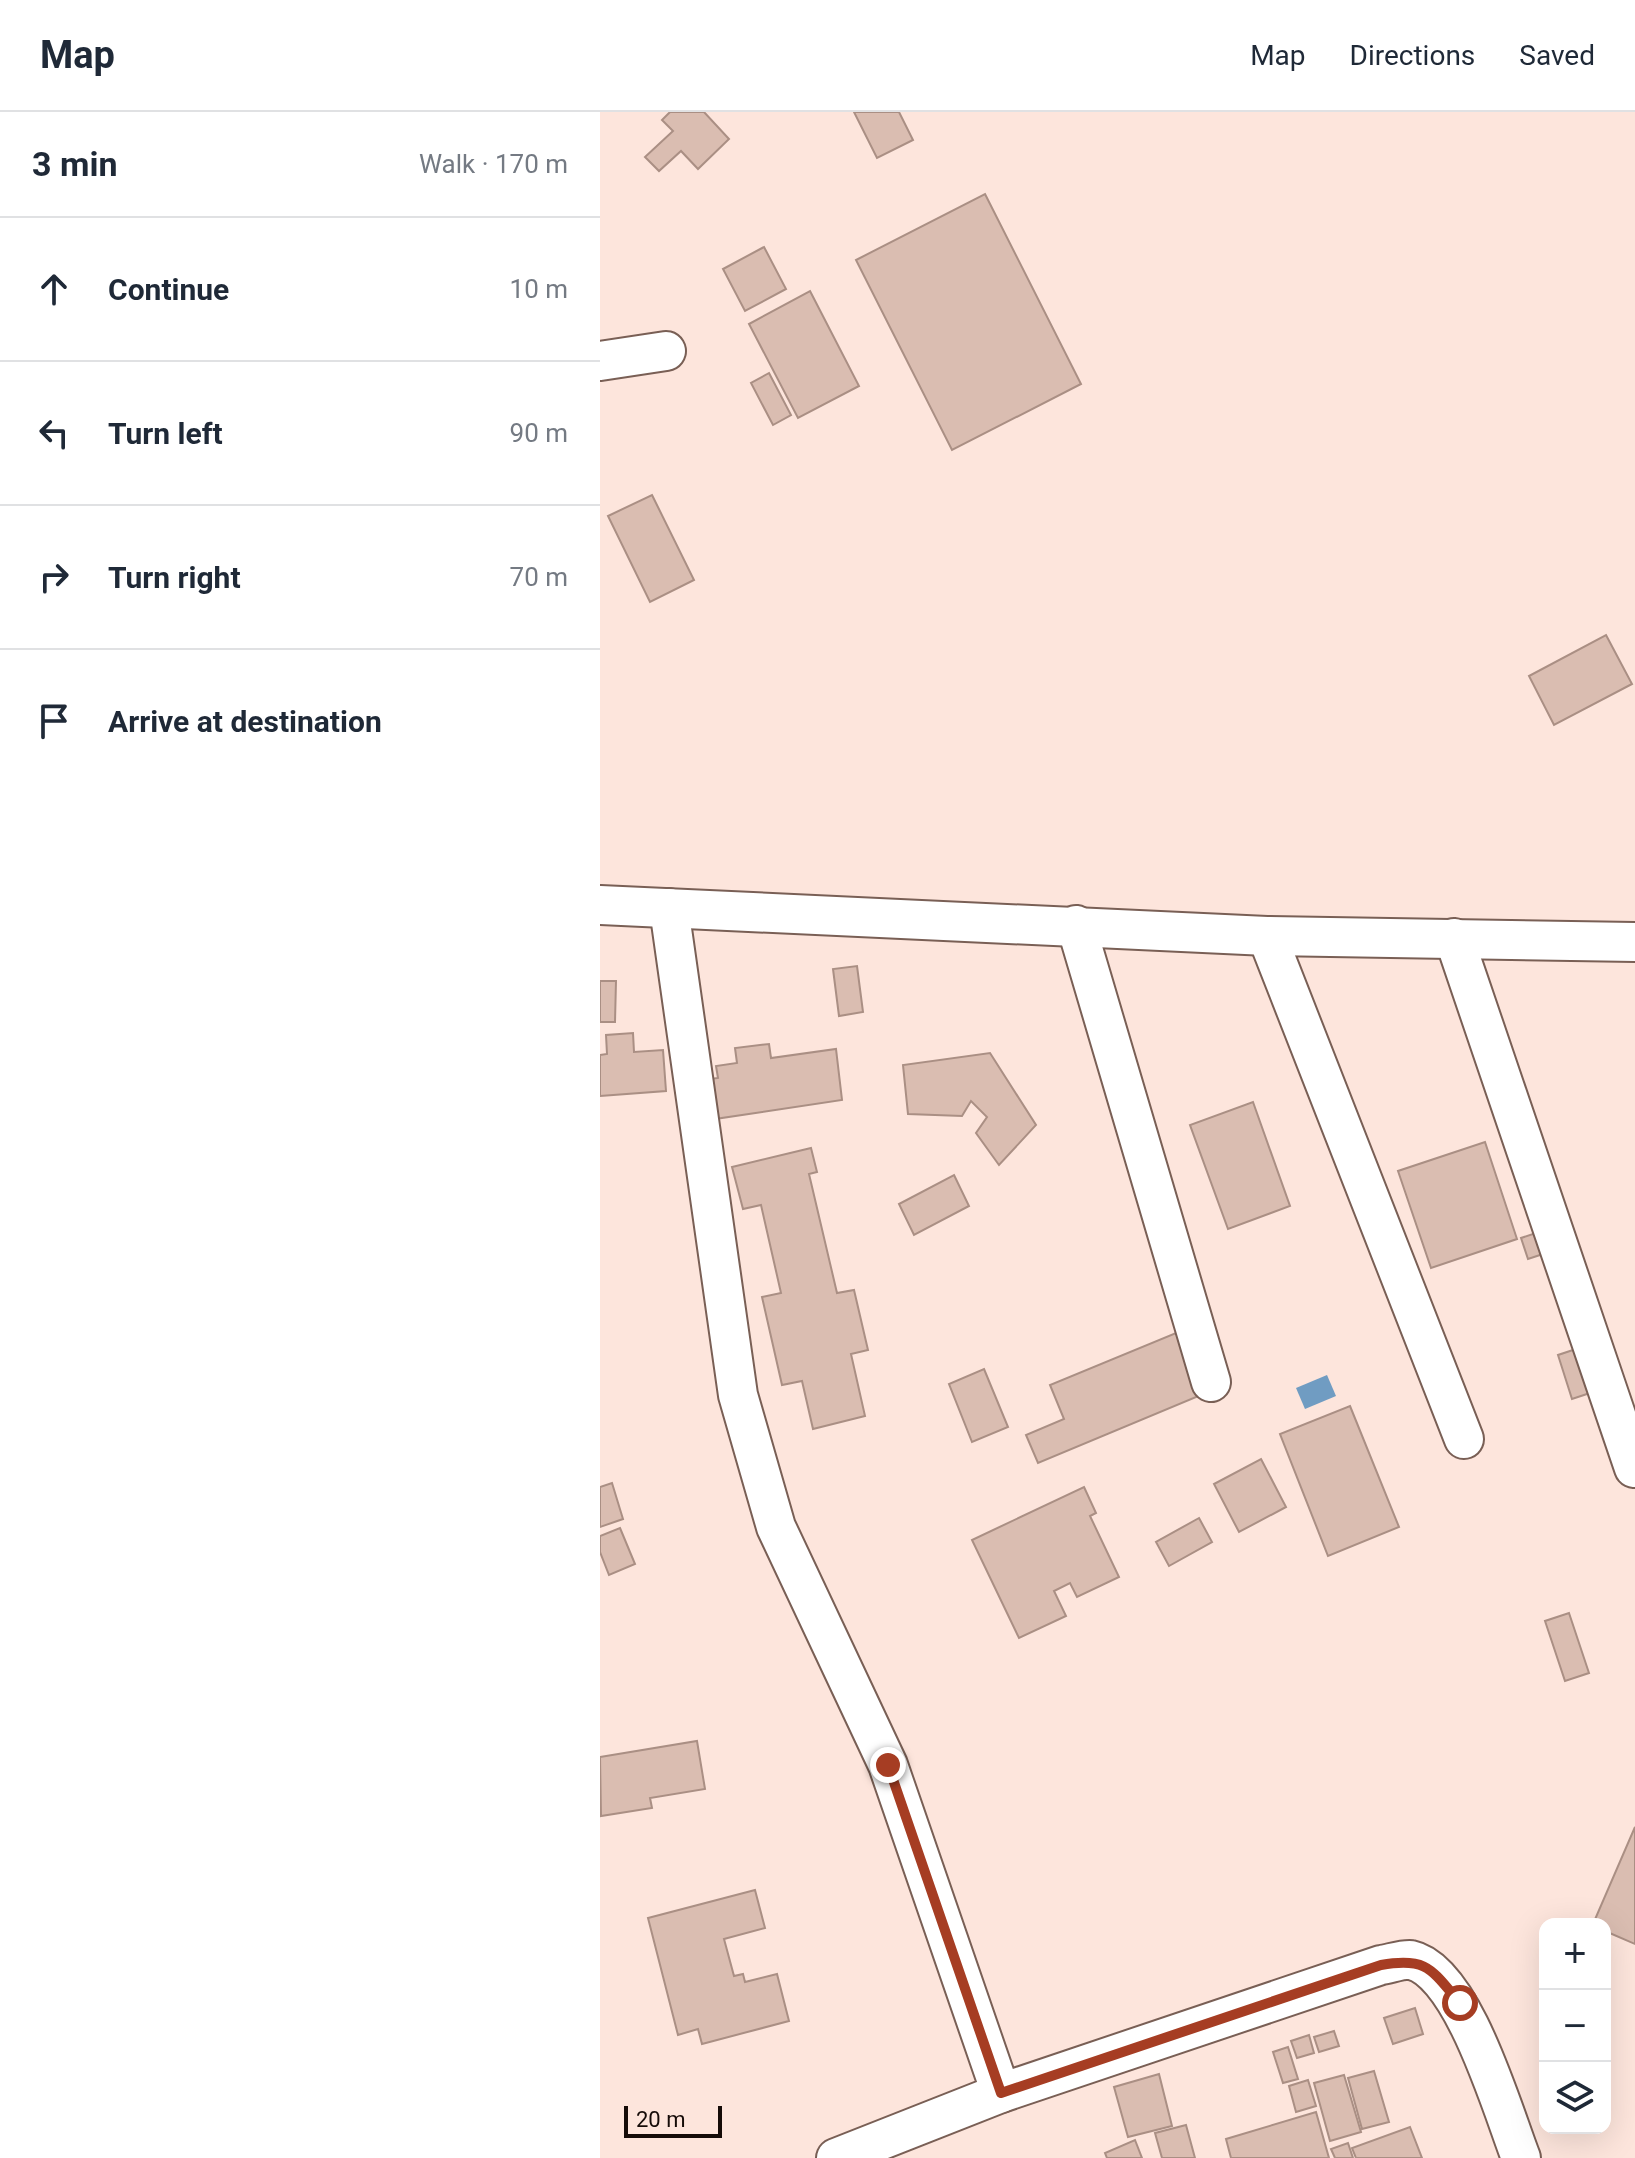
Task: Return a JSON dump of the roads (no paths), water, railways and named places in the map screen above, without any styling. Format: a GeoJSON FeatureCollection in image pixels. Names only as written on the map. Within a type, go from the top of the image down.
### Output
{"type":"FeatureCollection","features":[{"type":"Feature","properties":{"kind":"street"},"geometry":{"type":"LineString","coordinates":[[600,361],[666,351]]}},
{"type":"Feature","properties":{"kind":"street"},"geometry":{"type":"LineString","coordinates":[[600,905],[1267,936],[1635,942]]}},
{"type":"Feature","properties":{"kind":"street"},"geometry":{"type":"LineString","coordinates":[[669,908],[738,1395],[776,1527],[888,1765],[1001,2093]]}},
{"type":"Feature","properties":{"kind":"street"},"geometry":{"type":"LineString","coordinates":[[1076,925],[1211,1382]]}},
{"type":"Feature","properties":{"kind":"street"},"geometry":{"type":"LineString","coordinates":[[1267,936],[1464,1439]]}},
{"type":"Feature","properties":{"kind":"street"},"geometry":{"type":"LineString","coordinates":[[1454,938],[1634,1468]]}},
{"type":"Feature","properties":{"kind":"street"},"geometry":{"type":"LineString","coordinates":[[836,2158],[1001,2093],[1381,1965],[1411,1960],[1434,1972],[1460,2003],[1521,2158]]}},
{"type":"Feature","properties":{"kind":"water"},"geometry":{"type":"Polygon","coordinates":[[[1327,1375],[1336,1396],[1305,1409],[1296,1388],[1327,1375]]]}}]}
